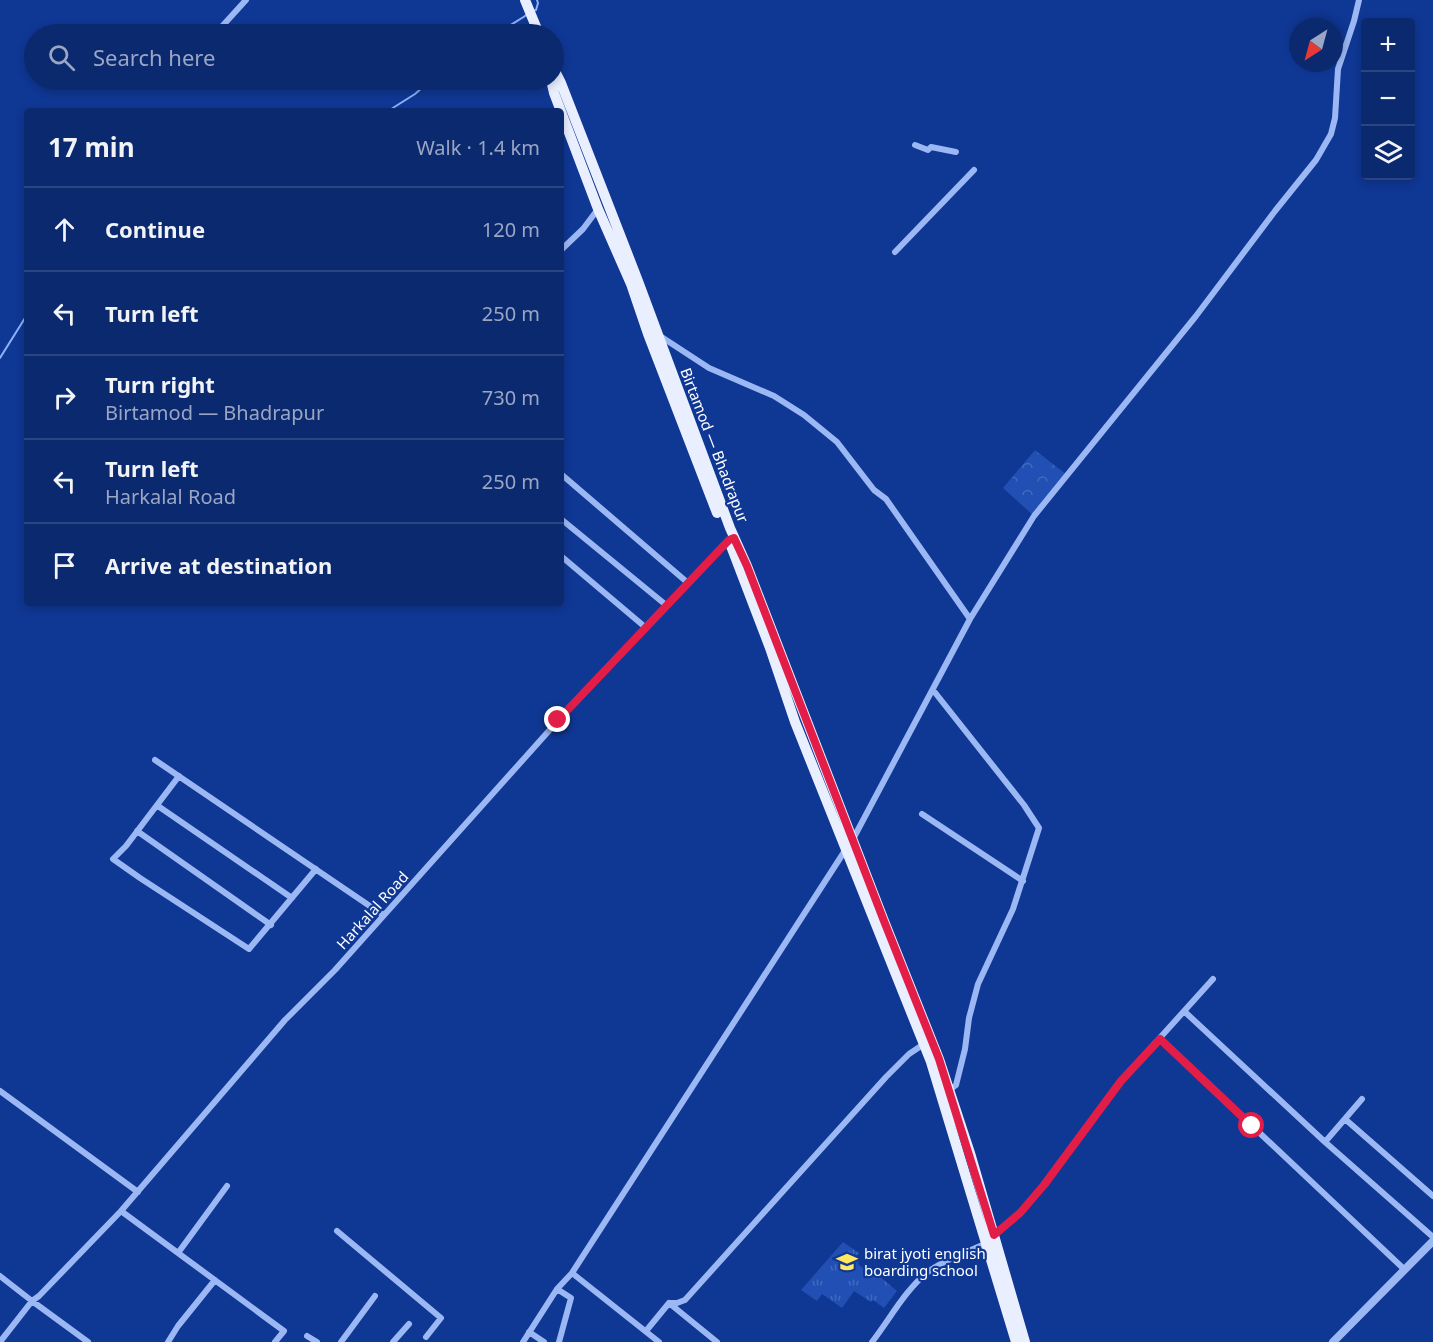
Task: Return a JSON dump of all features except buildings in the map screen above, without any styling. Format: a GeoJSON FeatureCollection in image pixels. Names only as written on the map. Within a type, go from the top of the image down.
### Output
{"type":"FeatureCollection","features":[{"type":"Feature","properties":{"kind":"main road"},"geometry":{"type":"LineString","coordinates":[[529,8],[535,24]]}},
{"type":"Feature","properties":{"kind":"main road","name":"Birtamod — Bhadrapur"},"geometry":{"type":"LineString","coordinates":[[555,90],[561,108]]}},
{"type":"Feature","properties":{"kind":"main road","name":"Birtamod — Bhadrapur"},"geometry":{"type":"LineString","coordinates":[[564,90],[636,274],[652,334]]}},
{"type":"Feature","properties":{"kind":"main road","name":"Birtamod — Bhadrapur"},"geometry":{"type":"LineString","coordinates":[[564,116],[598,209],[652,334],[774,647],[795,722],[850,844],[939,1059],[950,1090],[951,1109]]}},
{"type":"Feature","properties":{"kind":"main road","name":"Birtamod — Bhadrapur"},"geometry":{"type":"LineString","coordinates":[[850,844],[924,1044],[951,1109],[990,1239],[1025,1342]]}},
{"type":"Feature","properties":{"kind":"main road","name":"Birtamod — Bhadrapur"},"geometry":{"type":"LineString","coordinates":[[990,1239],[1016,1342]]}},
{"type":"Feature","properties":{"kind":"street"},"geometry":{"type":"LineString","coordinates":[[224,24],[246,0]]}},
{"type":"Feature","properties":{"kind":"street"},"geometry":{"type":"LineString","coordinates":[[523,1342],[557,1289],[572,1273],[850,844],[970,619],[1034,516],[1184,332],[1316,160],[1331,134],[1335,118],[1338,69],[1359,0]]}},
{"type":"Feature","properties":{"kind":"street"},"geometry":{"type":"LineString","coordinates":[[915,145],[928,150],[931,147],[956,152]]}},
{"type":"Feature","properties":{"kind":"street"},"geometry":{"type":"LineString","coordinates":[[895,252],[974,170]]}},
{"type":"Feature","properties":{"kind":"street"},"geometry":{"type":"LineString","coordinates":[[564,247],[583,229],[598,209]]}},
{"type":"Feature","properties":{"kind":"street"},"geometry":{"type":"LineString","coordinates":[[652,334],[709,368],[786,402],[830,436],[874,490],[886,499],[970,619]]}},
{"type":"Feature","properties":{"kind":"street"},"geometry":{"type":"LineString","coordinates":[[564,477],[688,583]]}},
{"type":"Feature","properties":{"kind":"street"},"geometry":{"type":"LineString","coordinates":[[564,521],[666,605]]}},
{"type":"Feature","properties":{"kind":"street","name":"Harkalal Road"},"geometry":{"type":"LineString","coordinates":[[0,1342],[32,1301],[122,1211],[285,1020],[335,970],[565,712],[731,539]]}},
{"type":"Feature","properties":{"kind":"street"},"geometry":{"type":"LineString","coordinates":[[564,559],[645,627]]}},
{"type":"Feature","properties":{"kind":"street"},"geometry":{"type":"LineString","coordinates":[[933,690],[1037,824],[1039,834],[1007,923],[978,984],[956,1085],[950,1090]]}},
{"type":"Feature","properties":{"kind":"street"},"geometry":{"type":"LineString","coordinates":[[155,760],[383,915]]}},
{"type":"Feature","properties":{"kind":"street"},"geometry":{"type":"LineString","coordinates":[[179,777],[126,846],[113,859],[140,878],[249,949],[316,869]]}},
{"type":"Feature","properties":{"kind":"street"},"geometry":{"type":"LineString","coordinates":[[158,806],[292,898]]}},
{"type":"Feature","properties":{"kind":"street"},"geometry":{"type":"LineString","coordinates":[[922,814],[1023,881]]}},
{"type":"Feature","properties":{"kind":"street"},"geometry":{"type":"LineString","coordinates":[[137,831],[271,925]]}},
{"type":"Feature","properties":{"kind":"street"},"geometry":{"type":"LineString","coordinates":[[872,1342],[928,1272],[990,1239],[1020,1213],[1044,1185],[1121,1081],[1213,979]]}},
{"type":"Feature","properties":{"kind":"street"},"geometry":{"type":"LineString","coordinates":[[1185,1012],[1433,1239],[1333,1342]]}},
{"type":"Feature","properties":{"kind":"street"},"geometry":{"type":"LineString","coordinates":[[1160,1039],[1405,1270]]}},
{"type":"Feature","properties":{"kind":"street"},"geometry":{"type":"LineString","coordinates":[[669,1302],[678,1303],[685,1300],[886,1077],[909,1054],[924,1044]]}},
{"type":"Feature","properties":{"kind":"street"},"geometry":{"type":"LineString","coordinates":[[0,1091],[138,1192]]}},
{"type":"Feature","properties":{"kind":"street"},"geometry":{"type":"LineString","coordinates":[[1325,1142],[1362,1099]]}},
{"type":"Feature","properties":{"kind":"street"},"geometry":{"type":"LineString","coordinates":[[1345,1119],[1433,1196]]}},
{"type":"Feature","properties":{"kind":"street"},"geometry":{"type":"LineString","coordinates":[[178,1253],[227,1186]]}},
{"type":"Feature","properties":{"kind":"street"},"geometry":{"type":"LineString","coordinates":[[122,1211],[284,1331],[275,1342]]}},
{"type":"Feature","properties":{"kind":"street"},"geometry":{"type":"LineString","coordinates":[[337,1231],[441,1318],[426,1337]]}},
{"type":"Feature","properties":{"kind":"street"},"geometry":{"type":"LineString","coordinates":[[572,1273],[659,1342]]}},
{"type":"Feature","properties":{"kind":"street"},"geometry":{"type":"LineString","coordinates":[[0,1275],[88,1342]]}},
{"type":"Feature","properties":{"kind":"street"},"geometry":{"type":"LineString","coordinates":[[168,1342],[215,1280]]}},
{"type":"Feature","properties":{"kind":"street"},"geometry":{"type":"LineString","coordinates":[[557,1289],[571,1298],[559,1342]]}},
{"type":"Feature","properties":{"kind":"street"},"geometry":{"type":"LineString","coordinates":[[340,1342],[375,1296]]}},
{"type":"Feature","properties":{"kind":"street"},"geometry":{"type":"LineString","coordinates":[[646,1332],[669,1302]]}},
{"type":"Feature","properties":{"kind":"street"},"geometry":{"type":"LineString","coordinates":[[669,1302],[717,1342]]}},
{"type":"Feature","properties":{"kind":"street"},"geometry":{"type":"LineString","coordinates":[[393,1342],[409,1324]]}},
{"type":"Feature","properties":{"kind":"street"},"geometry":{"type":"LineString","coordinates":[[530,1332],[544,1342]]}},
{"type":"Feature","properties":{"kind":"street"},"geometry":{"type":"LineString","coordinates":[[74,1342],[80,1336]]}},
{"type":"Feature","properties":{"kind":"street"},"geometry":{"type":"LineString","coordinates":[[307,1336],[317,1342]]}},
{"type":"Feature","properties":{"kind":"green space"},"geometry":{"type":"Polygon","coordinates":[[[1035,450],[1067,475],[1034,516],[1003,488],[1035,450]]]}},
{"type":"Feature","properties":{"kind":"green space"},"geometry":{"type":"Polygon","coordinates":[[[843,1242],[859,1253],[855,1257],[859,1261],[858,1264],[869,1273],[872,1270],[897,1291],[884,1308],[854,1291],[842,1308],[822,1294],[817,1301],[801,1290],[843,1242]]]}},
{"type":"Feature","properties":{"kind":"waterway"},"geometry":{"type":"LineString","coordinates":[[533,11],[536,10],[537,0]]}},
{"type":"Feature","properties":{"kind":"waterway"},"geometry":{"type":"LineString","coordinates":[[512,24],[528,14]]}},
{"type":"Feature","properties":{"kind":"waterway"},"geometry":{"type":"LineString","coordinates":[[393,108],[420,90]]}},
{"type":"Feature","properties":{"kind":"waterway"},"geometry":{"type":"LineString","coordinates":[[0,358],[24,320]]}},
{"type":"Feature","properties":{"kind":"place","name":"birat jyoti english boarding school"},"geometry":{"type":"Point","coordinates":[847,1262]}},
{"type":"Feature","properties":{"kind":"route"},"geometry":{"type":"LineString","coordinates":[[558,720],[729,540],[734,538],[747,566],[939,1059],[994,1235],[1020,1213],[1044,1185],[1103,1109],[1121,1081],[1160,1039],[1252,1126]]}}]}
